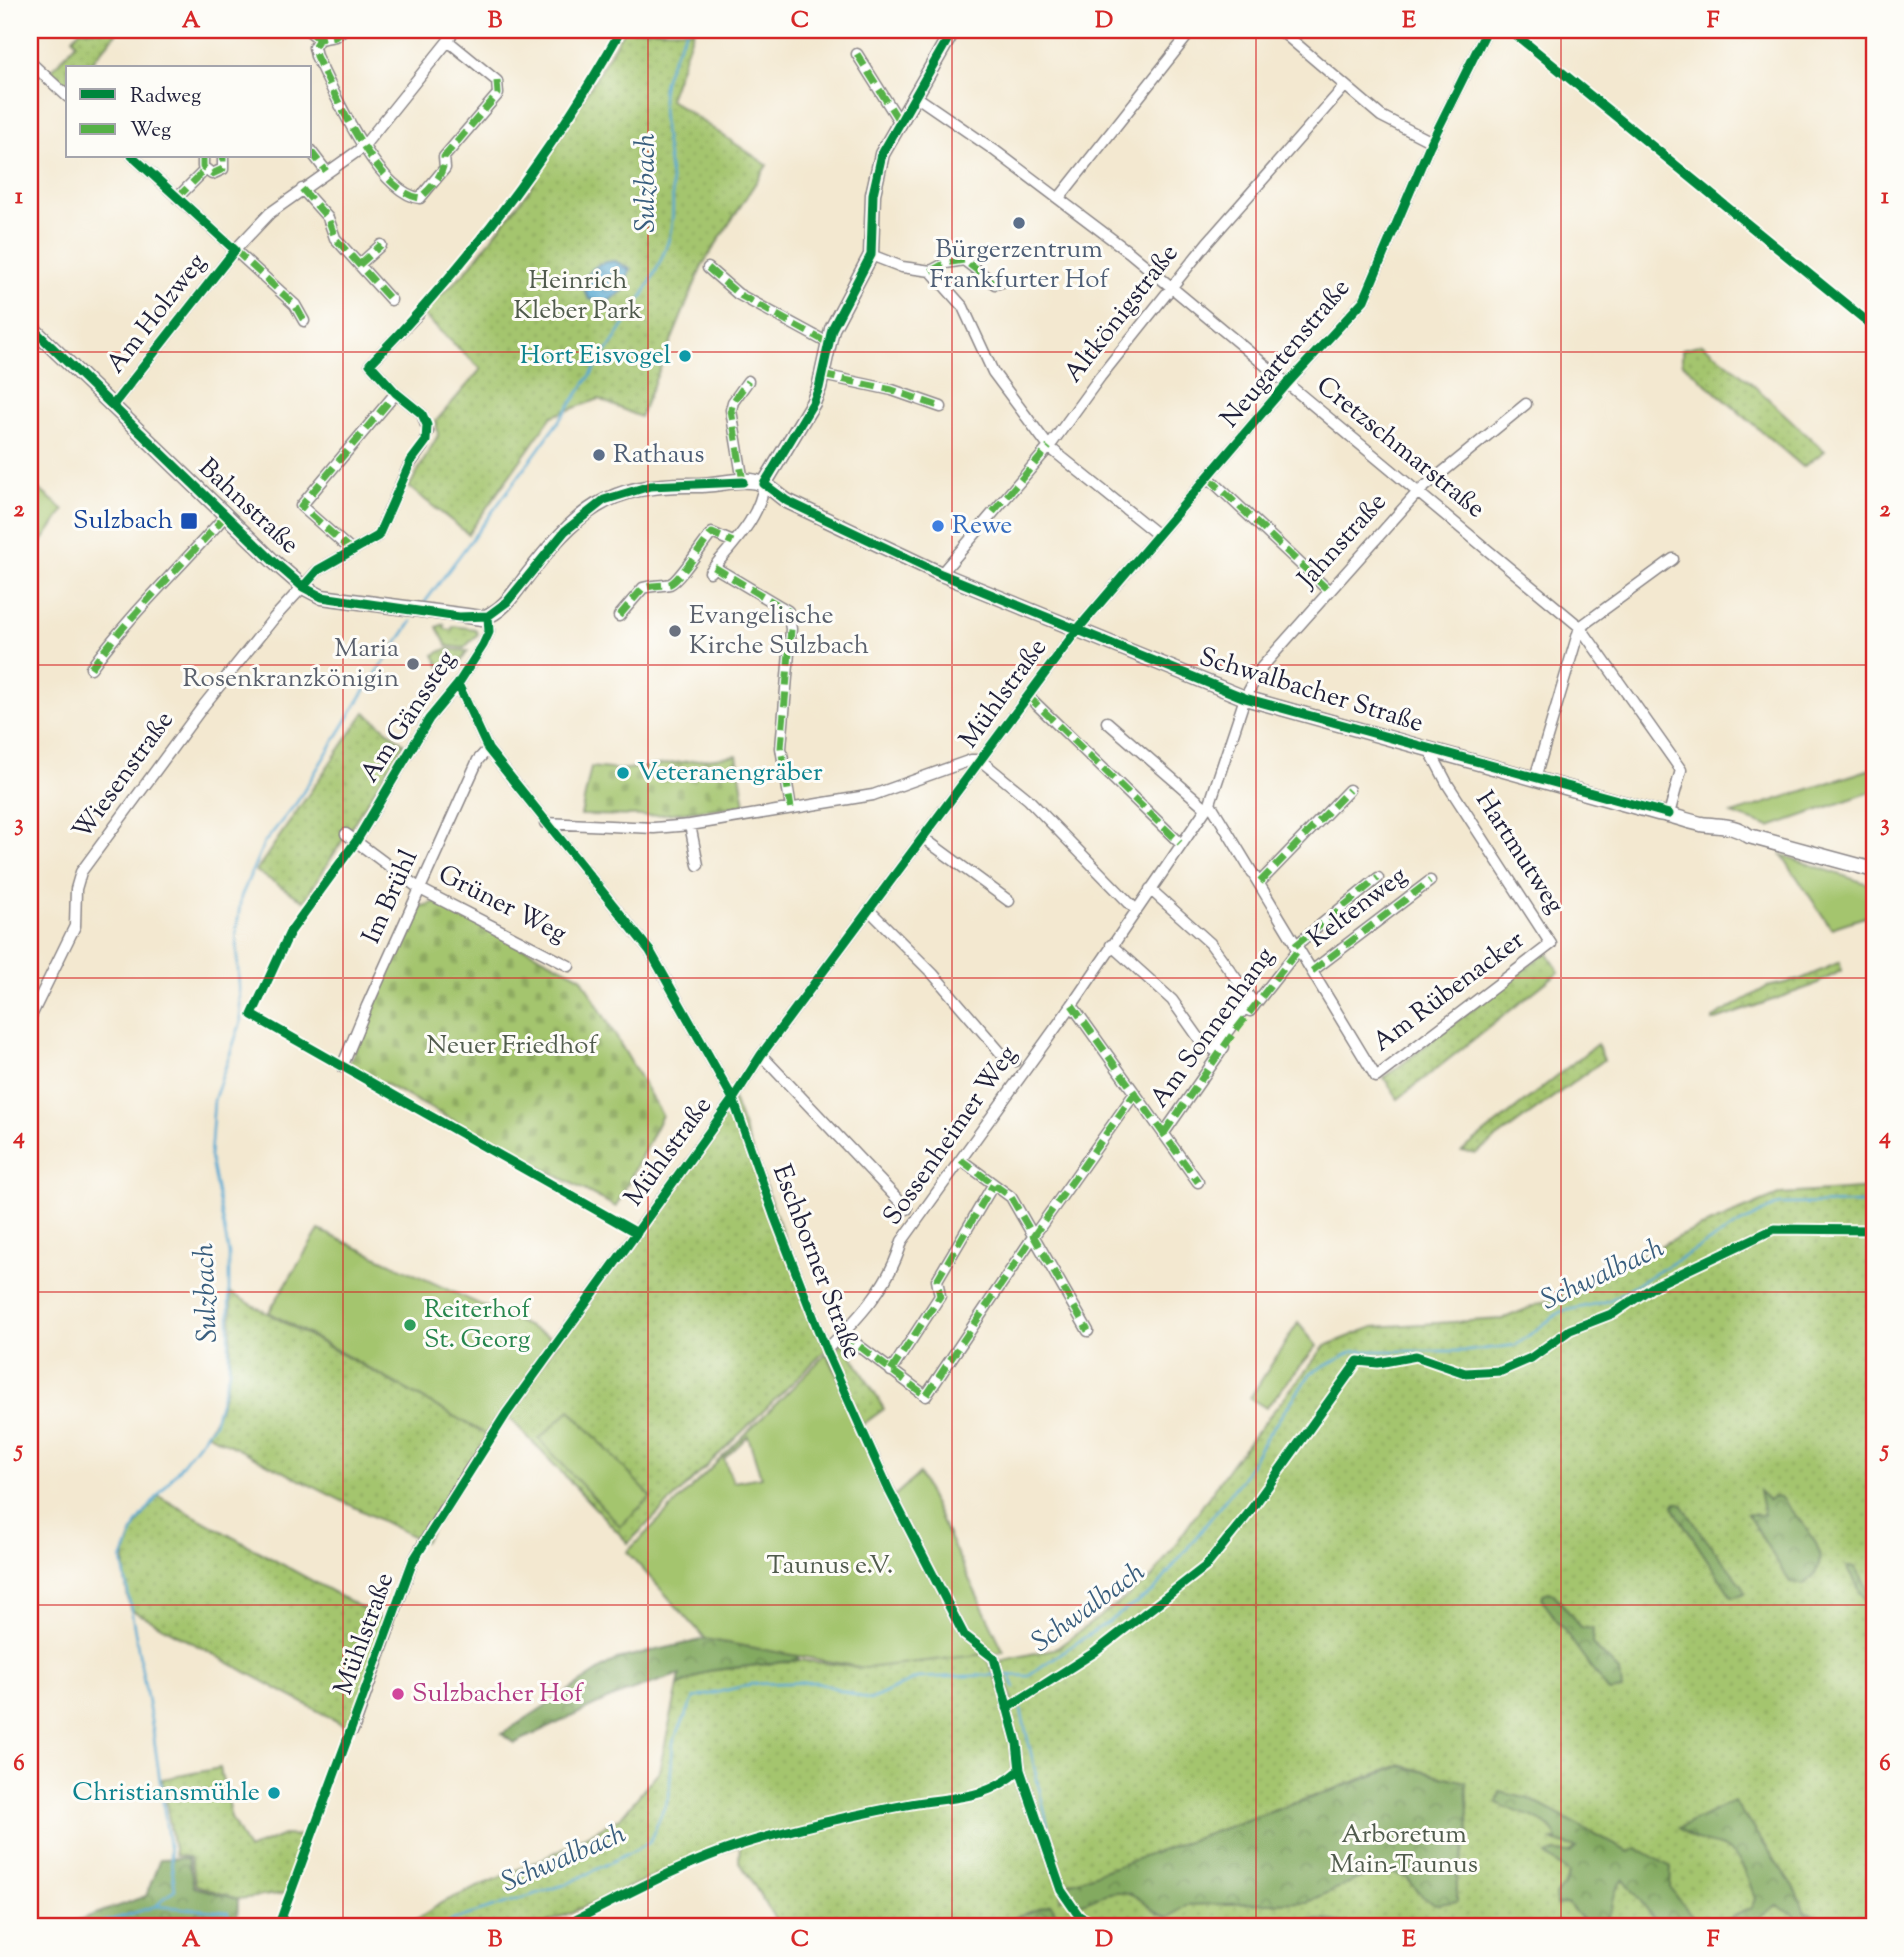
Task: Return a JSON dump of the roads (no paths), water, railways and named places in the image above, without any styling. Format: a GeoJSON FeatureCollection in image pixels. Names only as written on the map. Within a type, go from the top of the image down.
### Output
{"type":"FeatureCollection","features":[{"type":"Feature","properties":{"kind":"street"},"geometry":{"type":"LineString","coordinates":[[308,30],[319,39]]}},
{"type":"Feature","properties":{"kind":"street"},"geometry":{"type":"LineString","coordinates":[[343,30],[335,36],[319,39],[314,47],[316,56],[362,148],[408,197],[420,198],[432,187],[445,167],[444,157],[498,94],[497,81],[449,41]]}},
{"type":"Feature","properties":{"kind":"street","name":"Am Holzweg"},"geometry":{"type":"LineString","coordinates":[[113,405],[235,250],[270,213],[362,148],[449,41],[454,30]]}},
{"type":"Feature","properties":{"kind":"street"},"geometry":{"type":"LineString","coordinates":[[791,808],[781,748],[786,653],[791,629],[788,611],[712,569],[761,502],[764,484],[808,413],[822,375],[828,343],[837,319],[871,255],[873,194],[880,164],[899,121],[953,30]]}},
{"type":"Feature","properties":{"kind":"street"},"geometry":{"type":"LineString","coordinates":[[1059,198],[1192,30]]}},
{"type":"Feature","properties":{"kind":"street"},"geometry":{"type":"LineString","coordinates":[[1280,30],[1381,117],[1432,142]]}},
{"type":"Feature","properties":{"kind":"street","name":"Neugartenstraße"},"geometry":{"type":"LineString","coordinates":[[1077,631],[1286,385],[1364,300],[1432,142],[1486,30]]}},
{"type":"Feature","properties":{"kind":"street"},"geometry":{"type":"LineString","coordinates":[[857,54],[899,121]]}},
{"type":"Feature","properties":{"kind":"street"},"geometry":{"type":"LineString","coordinates":[[30,62],[66,95]]}},
{"type":"Feature","properties":{"kind":"street","name":"Altkönigstraße"},"geometry":{"type":"LineString","coordinates":[[941,575],[1049,447],[1171,288],[1345,86]]}},
{"type":"Feature","properties":{"kind":"street","name":"Cretzschmarstraße"},"geometry":{"type":"LineString","coordinates":[[914,95],[1059,198],[1580,627],[1681,770],[1669,814]]}},
{"type":"Feature","properties":{"kind":"street"},"geometry":{"type":"LineString","coordinates":[[312,153],[326,171]]}},
{"type":"Feature","properties":{"kind":"street"},"geometry":{"type":"LineString","coordinates":[[134,158],[235,250]]}},
{"type":"Feature","properties":{"kind":"street"},"geometry":{"type":"LineString","coordinates":[[203,158],[205,170]]}},
{"type":"Feature","properties":{"kind":"street"},"geometry":{"type":"LineString","coordinates":[[205,170],[212,174],[220,171],[225,165],[223,158]]}},
{"type":"Feature","properties":{"kind":"street"},"geometry":{"type":"LineString","coordinates":[[177,198],[205,170]]}},
{"type":"Feature","properties":{"kind":"street"},"geometry":{"type":"LineString","coordinates":[[302,189],[328,218],[335,238],[391,300]]}},
{"type":"Feature","properties":{"kind":"street"},"geometry":{"type":"LineString","coordinates":[[359,265],[381,245]]}},
{"type":"Feature","properties":{"kind":"street","name":"Am Holzweg"},"geometry":{"type":"LineString","coordinates":[[235,250],[295,305],[304,321]]}},
{"type":"Feature","properties":{"kind":"street"},"geometry":{"type":"LineString","coordinates":[[871,255],[902,267],[931,271],[946,263],[964,260],[995,284],[1002,282]]}},
{"type":"Feature","properties":{"kind":"street"},"geometry":{"type":"LineString","coordinates":[[708,268],[738,294],[828,343]]}},
{"type":"Feature","properties":{"kind":"street"},"geometry":{"type":"LineString","coordinates":[[931,271],[963,307],[993,372],[1049,447],[1158,535]]}},
{"type":"Feature","properties":{"kind":"street","name":"Wiesenstraße"},"geometry":{"type":"LineString","coordinates":[[30,1018],[75,926],[76,889],[81,872],[204,705],[318,570],[378,536],[408,467],[426,441],[428,425],[422,414],[396,393],[370,363],[419,313]]}},
{"type":"Feature","properties":{"kind":"street","name":"Bahnstraße"},"geometry":{"type":"LineString","coordinates":[[30,326],[303,587],[322,597],[340,600],[459,617],[488,616]]}},
{"type":"Feature","properties":{"kind":"street"},"geometry":{"type":"LineString","coordinates":[[822,375],[892,390],[941,407]]}},
{"type":"Feature","properties":{"kind":"street"},"geometry":{"type":"LineString","coordinates":[[743,482],[731,410],[733,402],[748,381]]}},
{"type":"Feature","properties":{"kind":"street"},"geometry":{"type":"LineString","coordinates":[[352,551],[301,506],[396,393]]}},
{"type":"Feature","properties":{"kind":"street","name":"Jahnstraße"},"geometry":{"type":"LineString","coordinates":[[1245,698],[1262,667],[1417,493],[1526,404]]}},
{"type":"Feature","properties":{"kind":"street"},"geometry":{"type":"LineString","coordinates":[[1209,478],[1328,590]]}},
{"type":"Feature","properties":{"kind":"street"},"geometry":{"type":"LineString","coordinates":[[488,616],[506,602],[565,531],[604,500],[650,486],[743,482],[764,484]]}},
{"type":"Feature","properties":{"kind":"street","name":"Schwalbacher Straße"},"geometry":{"type":"LineString","coordinates":[[764,484],[787,500],[941,575],[1245,698],[1430,751],[1704,824],[1716,823],[1738,828],[1754,837],[1874,870]]}},
{"type":"Feature","properties":{"kind":"street","name":"Bahnstraße"},"geometry":{"type":"LineString","coordinates":[[91,668],[161,583],[179,569],[226,515]]}},
{"type":"Feature","properties":{"kind":"street"},"geometry":{"type":"LineString","coordinates":[[619,616],[643,588],[670,584],[679,578],[688,561],[712,533],[733,542]]}},
{"type":"Feature","properties":{"kind":"street"},"geometry":{"type":"LineString","coordinates":[[1535,779],[1580,627],[1673,559]]}},
{"type":"Feature","properties":{"kind":"street","name":"Am Gänssteg"},"geometry":{"type":"LineString","coordinates":[[352,837],[429,719],[458,684],[489,632],[488,616]]}},
{"type":"Feature","properties":{"kind":"street","name":"Mühlstraße"},"geometry":{"type":"LineString","coordinates":[[353,1730],[414,1561],[443,1510],[506,1414],[733,1099],[761,1055],[1077,631]]}},
{"type":"Feature","properties":{"kind":"street","name":"Eschborner Straße"},"geometry":{"type":"LineString","coordinates":[[458,684],[488,749],[650,951],[733,1099],[826,1350],[889,1490],[964,1635],[994,1658],[997,1665],[1017,1743],[1020,1770],[1061,1890]]}},
{"type":"Feature","properties":{"kind":"street"},"geometry":{"type":"LineString","coordinates":[[1028,696],[1180,843]]}},
{"type":"Feature","properties":{"kind":"street","name":"Sossenheimer Weg"},"geometry":{"type":"LineString","coordinates":[[826,1350],[854,1324],[896,1265],[902,1241],[1072,1005],[1180,843],[1208,806],[1245,698]]}},
{"type":"Feature","properties":{"kind":"street"},"geometry":{"type":"LineString","coordinates":[[1107,722],[1208,806]]}},
{"type":"Feature","properties":{"kind":"street","name":"Im Brühl"},"geometry":{"type":"LineString","coordinates":[[342,1067],[478,760],[488,749]]}},
{"type":"Feature","properties":{"kind":"street","name":"Hartmutweg"},"geometry":{"type":"LineString","coordinates":[[1430,751],[1443,777],[1551,944]]}},
{"type":"Feature","properties":{"kind":"street"},"geometry":{"type":"LineString","coordinates":[[545,823],[654,828],[691,825],[873,795],[971,760],[980,760],[1028,799],[1135,909]]}},
{"type":"Feature","properties":{"kind":"street"},"geometry":{"type":"LineString","coordinates":[[1260,882],[1349,790]]}},
{"type":"Feature","properties":{"kind":"street","name":"Keltenweg"},"geometry":{"type":"LineString","coordinates":[[1208,806],[1260,882],[1376,1077]]}},
{"type":"Feature","properties":{"kind":"street"},"geometry":{"type":"LineString","coordinates":[[691,825],[698,865]]}},
{"type":"Feature","properties":{"kind":"street","name":"Grüner Weg"},"geometry":{"type":"LineString","coordinates":[[352,837],[420,889],[569,966]]}},
{"type":"Feature","properties":{"kind":"street"},"geometry":{"type":"LineString","coordinates":[[922,837],[1009,901]]}},
{"type":"Feature","properties":{"kind":"street","name":"Keltenweg"},"geometry":{"type":"LineString","coordinates":[[1297,948],[1378,878]]}},
{"type":"Feature","properties":{"kind":"street","name":"Keltenweg"},"geometry":{"type":"LineString","coordinates":[[1312,971],[1430,881]]}},
{"type":"Feature","properties":{"kind":"street"},"geometry":{"type":"LineString","coordinates":[[1111,945],[1172,1000],[1201,1041],[1214,1050],[1251,999],[1210,943],[1150,889]]}},
{"type":"Feature","properties":{"kind":"street"},"geometry":{"type":"LineString","coordinates":[[870,911],[933,974],[1000,1052],[1015,1060]]}},
{"type":"Feature","properties":{"kind":"street","name":"Am Rübenacker"},"geometry":{"type":"LineString","coordinates":[[1376,1077],[1551,944]]}},
{"type":"Feature","properties":{"kind":"street","name":"Am Sonnenhang"},"geometry":{"type":"LineString","coordinates":[[1164,1133],[1232,1034],[1297,948]]}},
{"type":"Feature","properties":{"kind":"street"},"geometry":{"type":"LineString","coordinates":[[1072,1005],[1198,1182]]}},
{"type":"Feature","properties":{"kind":"street"},"geometry":{"type":"LineString","coordinates":[[761,1055],[908,1209]]}},
{"type":"Feature","properties":{"kind":"street"},"geometry":{"type":"LineString","coordinates":[[843,1334],[926,1396],[1035,1234],[1135,1093]]}},
{"type":"Feature","properties":{"kind":"street"},"geometry":{"type":"LineString","coordinates":[[961,1160],[1012,1197],[1088,1331]]}},
{"type":"Feature","properties":{"kind":"street"},"geometry":{"type":"LineString","coordinates":[[891,1371],[940,1296],[937,1280],[993,1185]]}},
{"type":"Feature","properties":{"kind":"water"},"geometry":{"type":"Polygon","coordinates":[[[615,261],[630,269],[623,291],[607,302],[589,299],[584,289],[590,272],[603,263],[615,261]]]}},
{"type":"Feature","properties":{"kind":"waterway","name":"Sulzbach"},"geometry":{"type":"LineString","coordinates":[[425,602],[582,388],[639,301],[662,257],[672,225],[673,207],[662,99],[670,63],[687,30]]}},
{"type":"Feature","properties":{"kind":"waterway","name":"Sulzbach"},"geometry":{"type":"LineString","coordinates":[[89,1927],[156,1906],[175,1889],[153,1731],[122,1560],[137,1523],[214,1423],[229,1371],[229,1254],[210,1157],[214,1100],[241,1022],[236,934],[241,897],[264,843],[297,802],[362,695],[412,621]]}},
{"type":"Feature","properties":{"kind":"waterway","name":"Schwalbach"},"geometry":{"type":"LineString","coordinates":[[1001,1675],[1027,1676],[1154,1591],[1243,1477],[1265,1439],[1311,1373],[1354,1351],[1468,1351],[1516,1345],[1560,1312],[1608,1301],[1739,1224],[1779,1204],[1874,1203]]}},
{"type":"Feature","properties":{"kind":"waterway","name":"Schwalbach"},"geometry":{"type":"LineString","coordinates":[[442,1927],[453,1920],[567,1884],[649,1843],[669,1796],[673,1742],[694,1698],[752,1684],[817,1682],[870,1700],[917,1678],[994,1675]]}},
{"type":"Feature","properties":{"kind":"waterway"},"geometry":{"type":"LineString","coordinates":[[1010,1675],[1015,1688]]}},
{"type":"Feature","properties":{"kind":"waterway"},"geometry":{"type":"LineString","coordinates":[[1021,1710],[1052,1844]]}},
{"type":"Feature","properties":{"kind":"waterway","name":"Schwalbach"},"geometry":{"type":"LineString","coordinates":[[156,1906],[228,1912],[227,1927]]}},
{"type":"Feature","properties":{"kind":"waterway"},"geometry":{"type":"LineString","coordinates":[[1074,1920],[1082,1927]]}},
{"type":"Feature","properties":{"kind":"place","name":"Bürgerzentrum Frankfurter Hof"},"geometry":{"type":"Point","coordinates":[1019,223]}},
{"type":"Feature","properties":{"kind":"place","name":"Hort Eisvogel"},"geometry":{"type":"Point","coordinates":[685,356]}},
{"type":"Feature","properties":{"kind":"place","name":"Rathaus"},"geometry":{"type":"Point","coordinates":[599,455]}},
{"type":"Feature","properties":{"kind":"place","name":"Sulzbach"},"geometry":{"type":"Point","coordinates":[189,521]}},
{"type":"Feature","properties":{"kind":"place","name":"Rewe"},"geometry":{"type":"Point","coordinates":[938,526]}},
{"type":"Feature","properties":{"kind":"place","name":"Evangelische Kirche Sulzbach"},"geometry":{"type":"Point","coordinates":[675,631]}},
{"type":"Feature","properties":{"kind":"place","name":"Maria Rosenkranzkönigin"},"geometry":{"type":"Point","coordinates":[413,664]}},
{"type":"Feature","properties":{"kind":"place","name":"Veteranengräber"},"geometry":{"type":"Point","coordinates":[623,773]}},
{"type":"Feature","properties":{"kind":"place","name":"Reiterhof St. Georg"},"geometry":{"type":"Point","coordinates":[410,1325]}},
{"type":"Feature","properties":{"kind":"place","name":"Sulzbacher Hof"},"geometry":{"type":"Point","coordinates":[398,1694]}},
{"type":"Feature","properties":{"kind":"place","name":"Christiansmühle"},"geometry":{"type":"Point","coordinates":[274,1793]}},
{"type":"Feature","properties":{"kind":"park label","name":"Heinrich Kleber Park"},"geometry":{"type":"Point","coordinates":[578,296]}},
{"type":"Feature","properties":{"kind":"park label","name":"Neuer Friedhof"},"geometry":{"type":"Point","coordinates":[512,1046]}},
{"type":"Feature","properties":{"kind":"park label","name":"Taunus e.V."},"geometry":{"type":"Point","coordinates":[830,1566]}},
{"type":"Feature","properties":{"kind":"park label","name":"Arboretum Main-Taunus"},"geometry":{"type":"Point","coordinates":[1404,1850]}}]}
